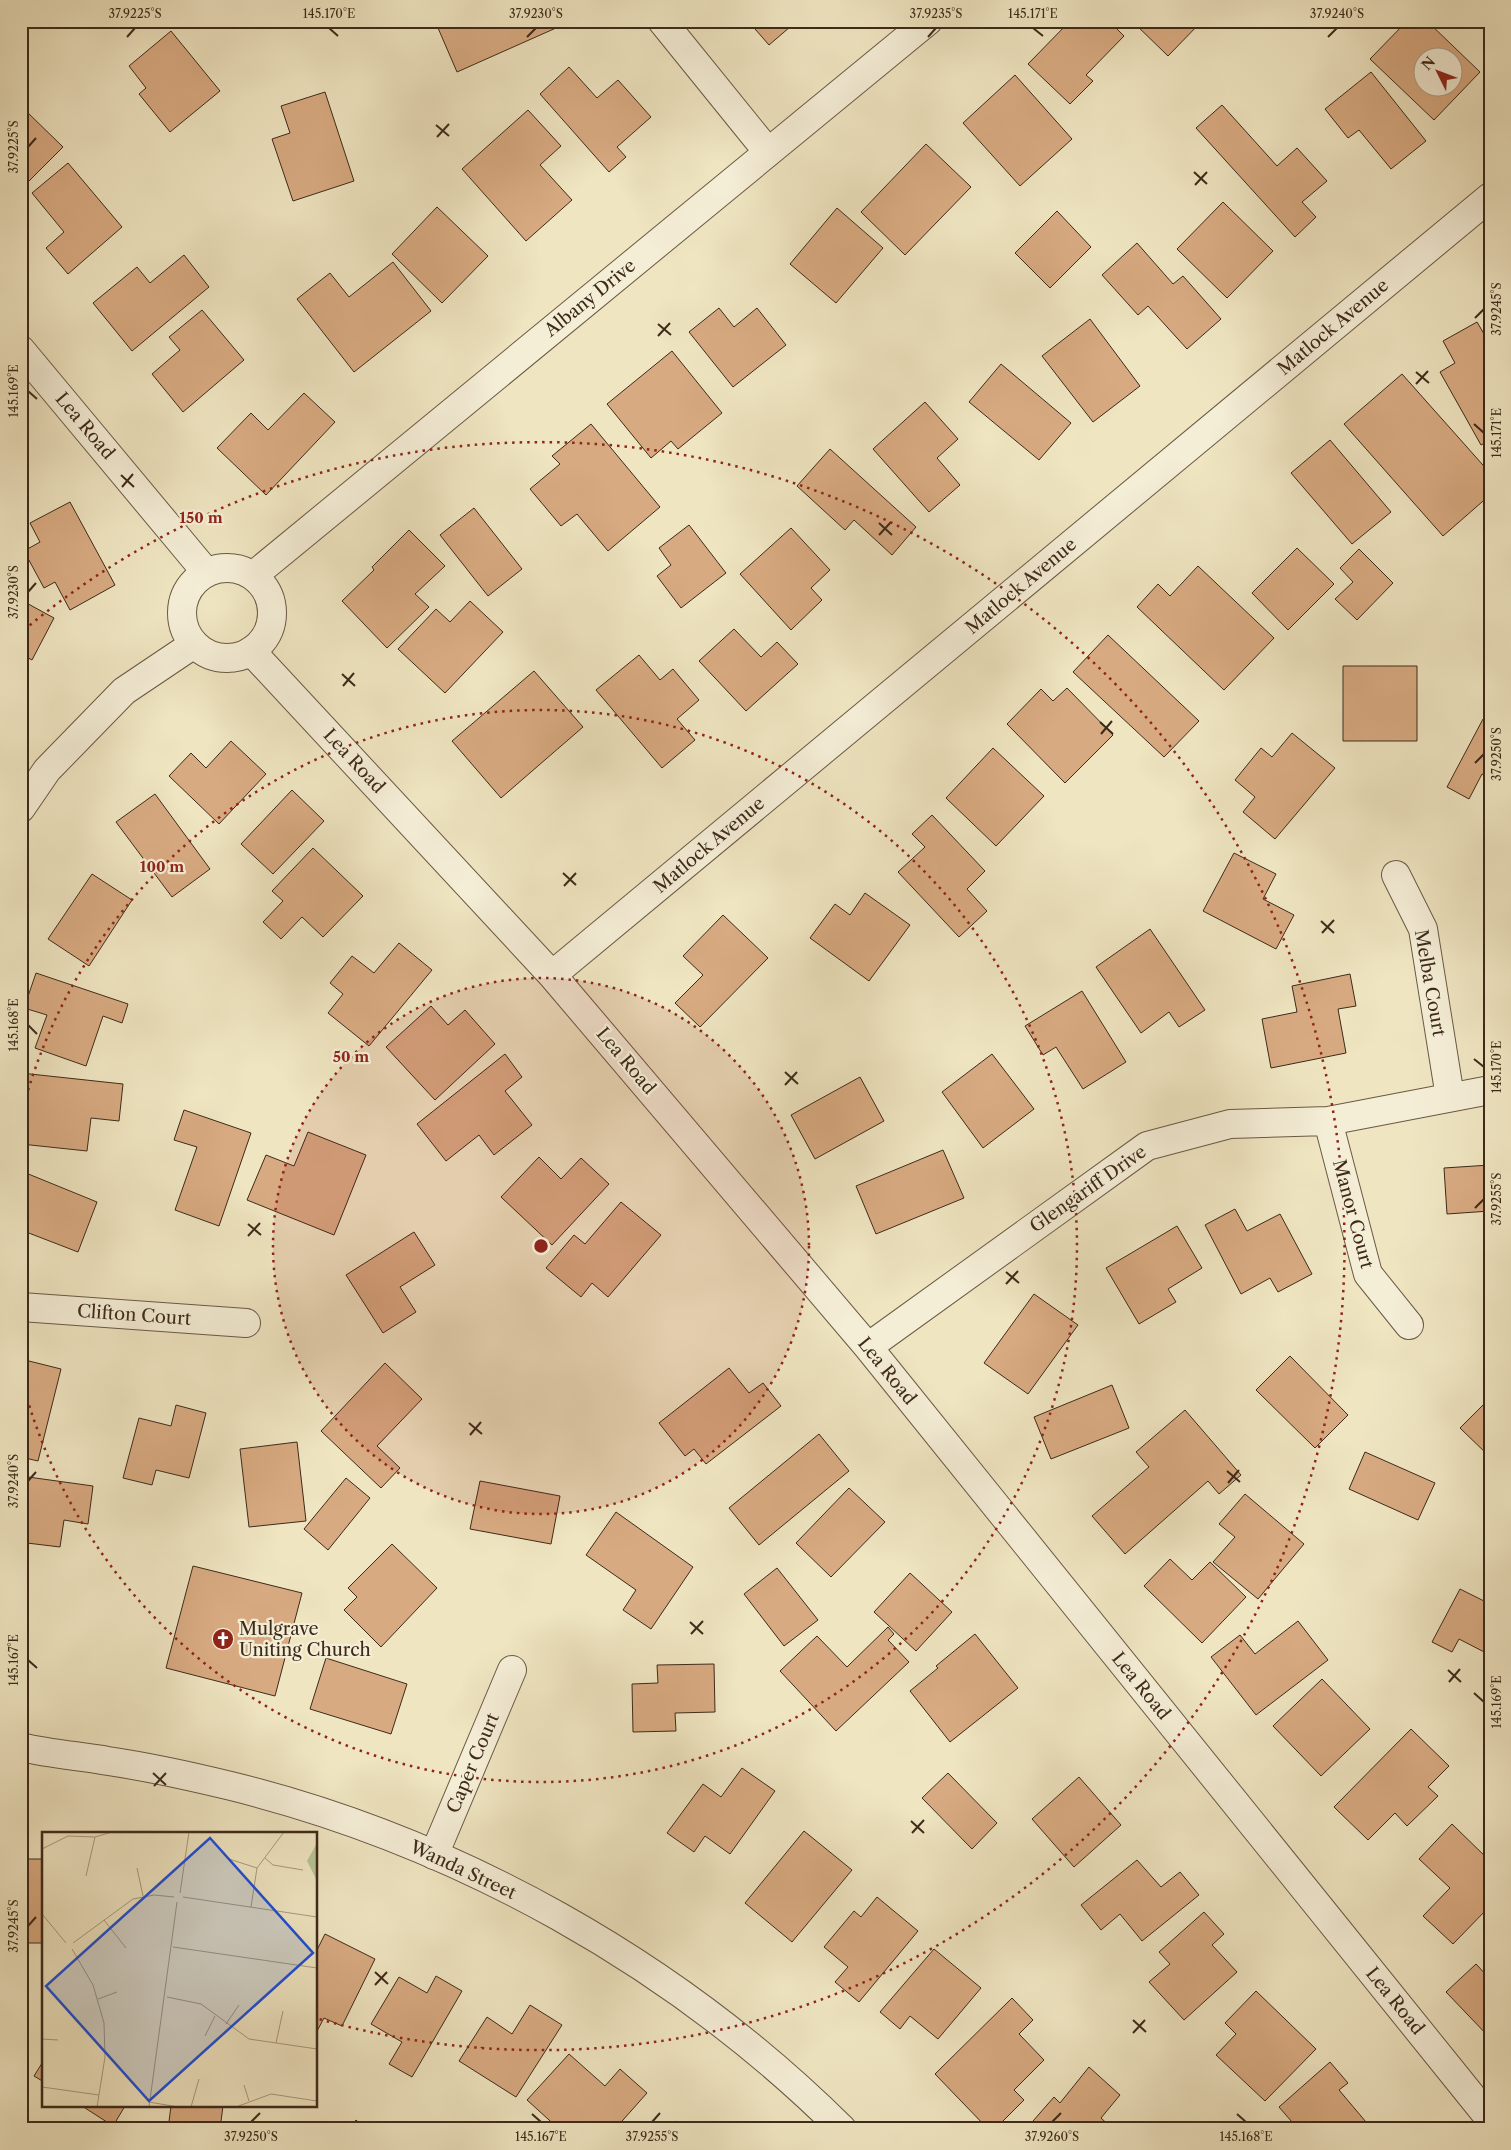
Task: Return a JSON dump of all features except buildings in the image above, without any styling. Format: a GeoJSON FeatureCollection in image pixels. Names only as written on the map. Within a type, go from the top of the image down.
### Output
{"type":"FeatureCollection","features":[{"type":"Feature","properties":{"kind":"street"},"geometry":{"type":"LineString","coordinates":[[662,21],[768,152]]}},
{"type":"Feature","properties":{"kind":"street","name":"Albany Drive"},"geometry":{"type":"LineString","coordinates":[[254,575],[928,21]]}},
{"type":"Feature","properties":{"kind":"street","name":"Matlock Avenue"},"geometry":{"type":"LineString","coordinates":[[552,975],[1490,197]]}},
{"type":"Feature","properties":{"kind":"street","name":"Lea Road"},"geometry":{"type":"LineString","coordinates":[[21,350],[206,572]]}},
{"type":"Feature","properties":{"kind":"street"},"geometry":{"type":"LineString","coordinates":[[221,567],[237,568],[254,575],[265,587],[271,601],[272,617],[268,632],[252,651],[237,657],[221,658],[206,654],[194,644],[185,631],[181,615],[183,600],[190,586],[206,572],[221,567]]}},
{"type":"Feature","properties":{"kind":"street"},"geometry":{"type":"LineString","coordinates":[[21,808],[47,770],[124,690],[194,644]]}},
{"type":"Feature","properties":{"kind":"street","name":"Lea Road"},"geometry":{"type":"LineString","coordinates":[[252,651],[552,975],[868,1347],[1490,2119]]}},
{"type":"Feature","properties":{"kind":"street","name":"Melba Court"},"geometry":{"type":"LineString","coordinates":[[1396,875],[1423,929],[1450,1096]]}},
{"type":"Feature","properties":{"kind":"street","name":"Glengariff Drive"},"geometry":{"type":"LineString","coordinates":[[868,1347],[1147,1146],[1230,1124],[1328,1121],[1450,1096],[1490,1090]]}},
{"type":"Feature","properties":{"kind":"street","name":"Manor Court"},"geometry":{"type":"LineString","coordinates":[[1328,1121],[1368,1274],[1409,1325]]}},
{"type":"Feature","properties":{"kind":"street","name":"Clifton Court"},"geometry":{"type":"LineString","coordinates":[[21,1307],[246,1323]]}},
{"type":"Feature","properties":{"kind":"street","name":"Caper Court"},"geometry":{"type":"LineString","coordinates":[[434,1855],[512,1670]]}},
{"type":"Feature","properties":{"kind":"street","name":"Wanda Street"},"geometry":{"type":"LineString","coordinates":[[21,1747],[169,1772],[232,1786],[301,1805],[434,1855],[538,1905],[647,1971],[742,2040],[777,2068],[842,2129]]}},
{"type":"Feature","properties":{"kind":"place","name":"Mulgrave Uniting Church"},"geometry":{"type":"Point","coordinates":[223,1639]}}]}
